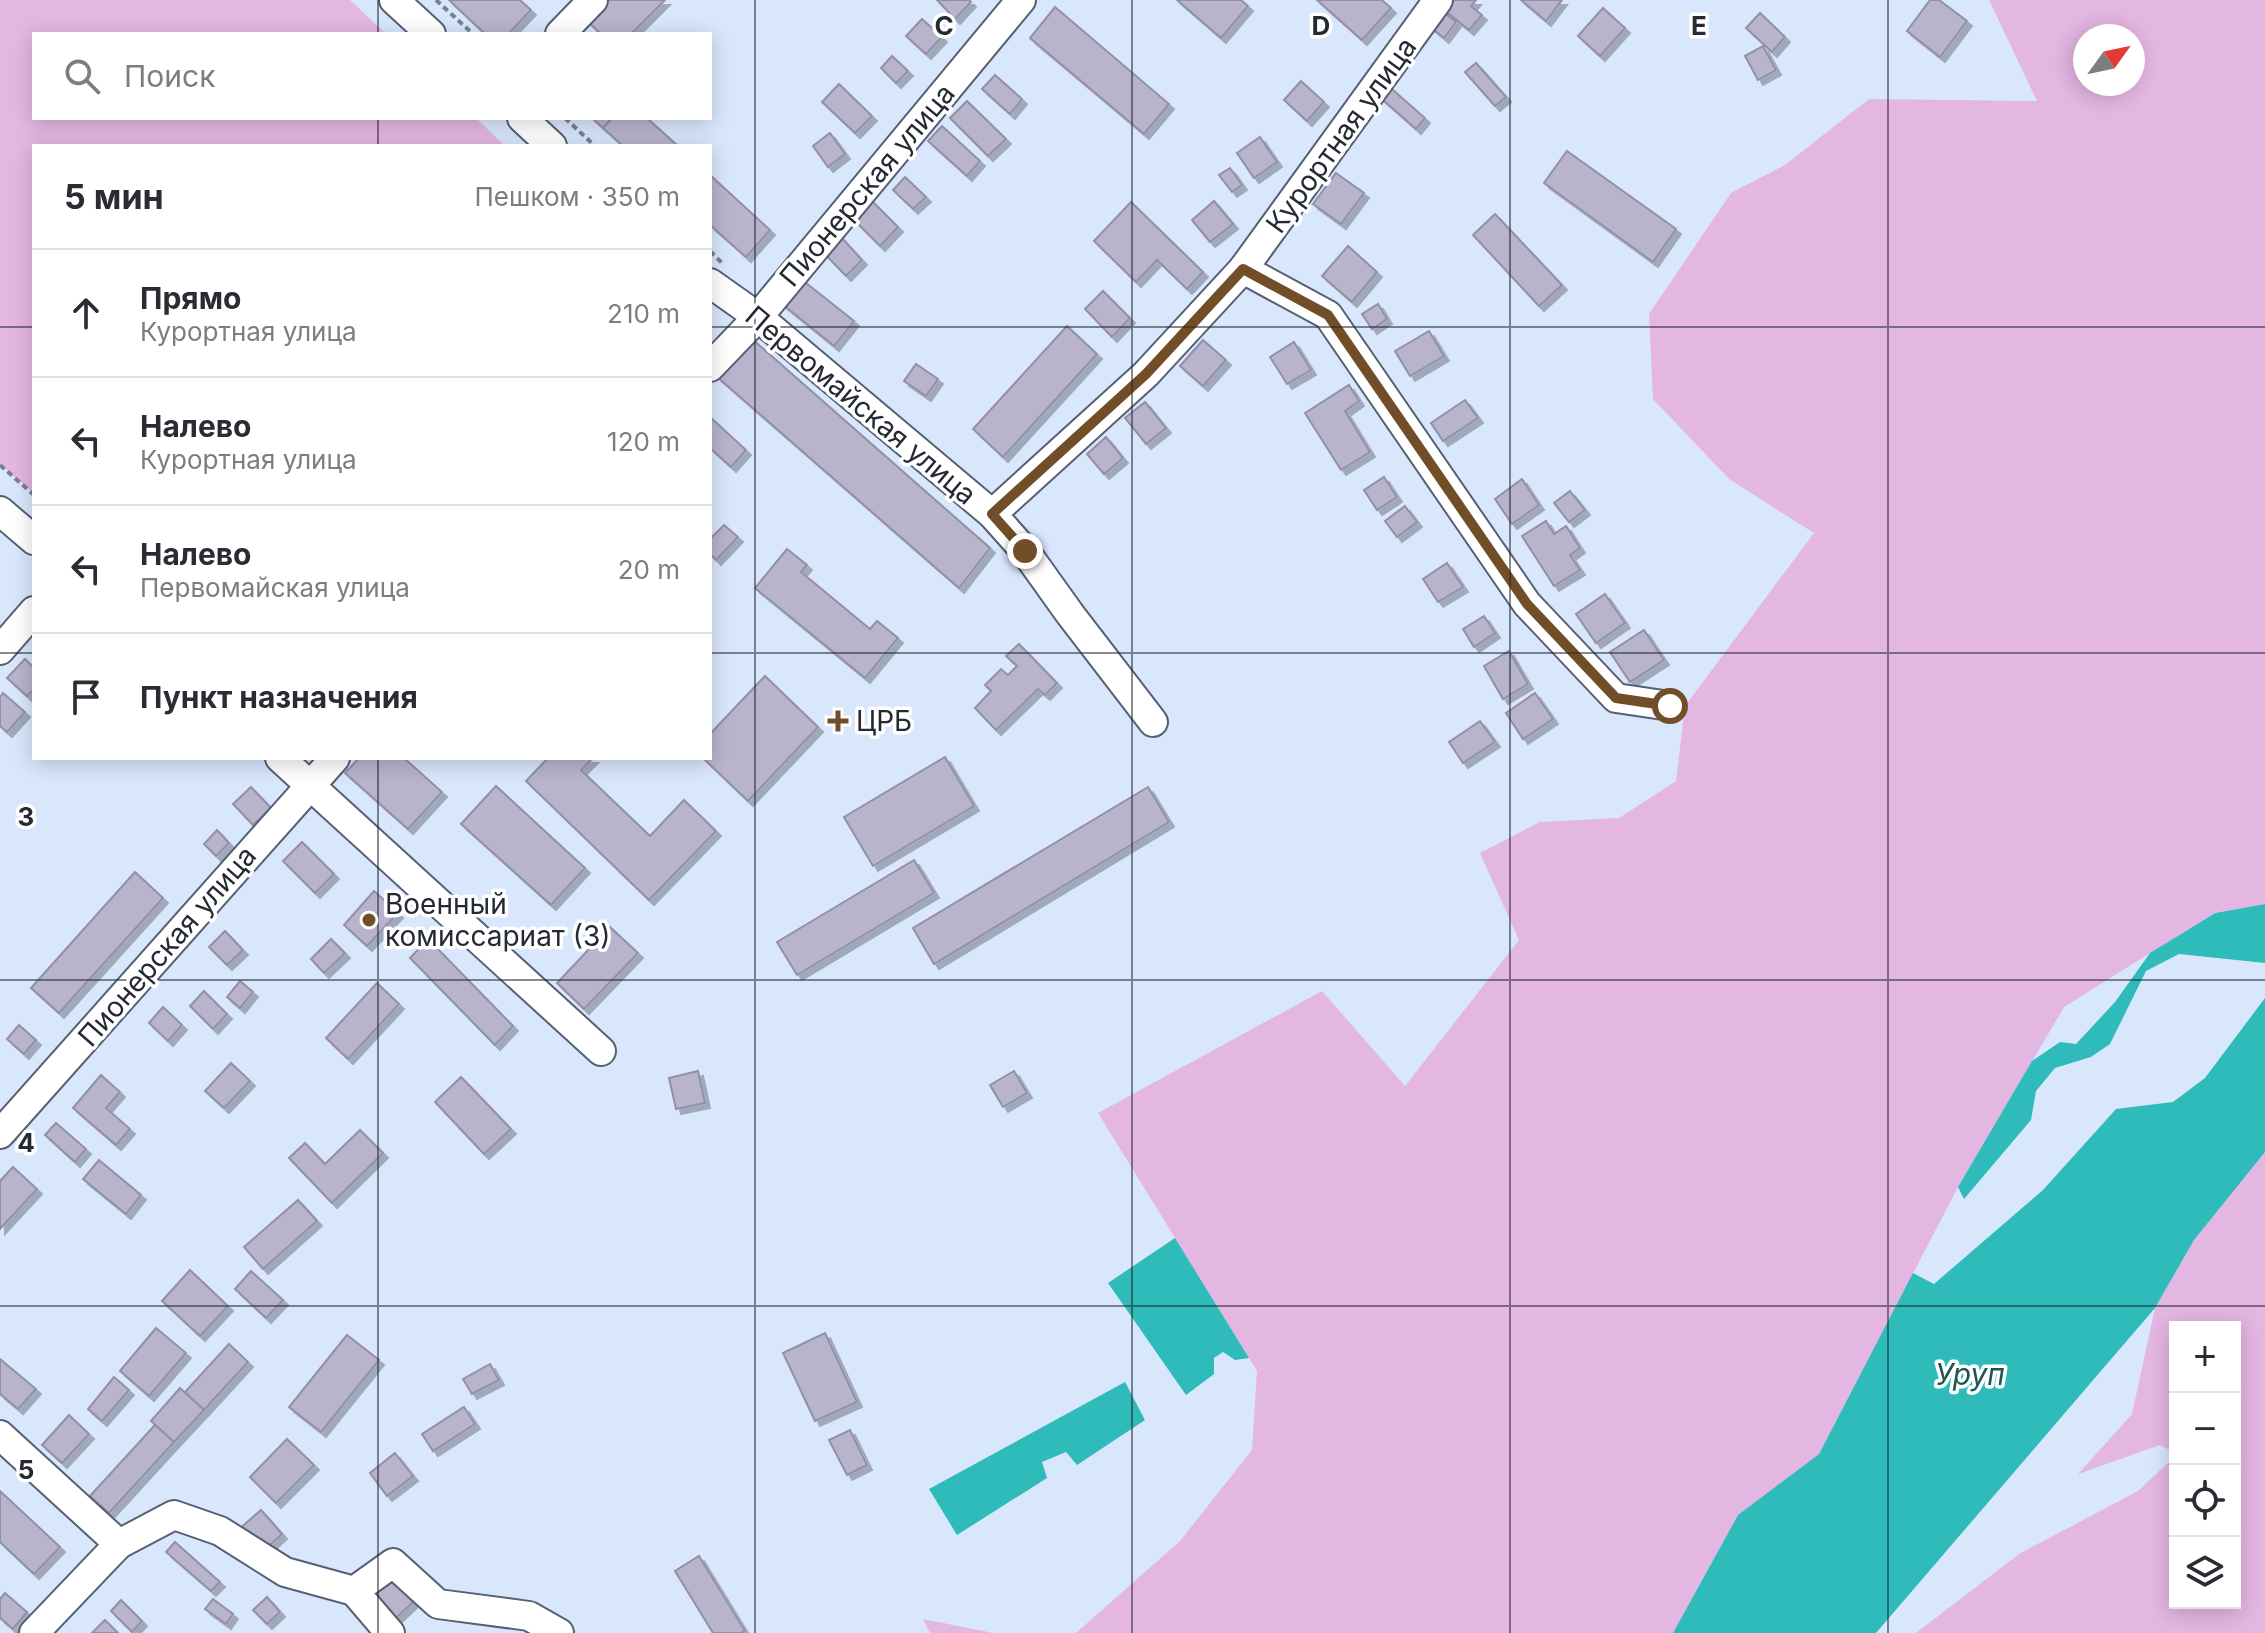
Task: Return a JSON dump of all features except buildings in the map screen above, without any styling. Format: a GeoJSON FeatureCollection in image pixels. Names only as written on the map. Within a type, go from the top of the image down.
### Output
{"type":"FeatureCollection","features":[{"type":"Feature","properties":{"kind":"street"},"geometry":{"type":"LineString","coordinates":[[394,0],[429,32]]}},
{"type":"Feature","properties":{"kind":"street"},"geometry":{"type":"LineString","coordinates":[[562,32],[593,0]]}},
{"type":"Feature","properties":{"kind":"street","name":"Пионерская улица"},"geometry":{"type":"LineString","coordinates":[[712,365],[758,317],[1021,0]]}},
{"type":"Feature","properties":{"kind":"street","name":"Курортная улица"},"geometry":{"type":"LineString","coordinates":[[992,514],[1146,374],[1243,269],[1438,0]]}},
{"type":"Feature","properties":{"kind":"street"},"geometry":{"type":"LineString","coordinates":[[524,120],[550,144]]}},
{"type":"Feature","properties":{"kind":"street"},"geometry":{"type":"LineString","coordinates":[[1243,269],[1328,315],[1527,604],[1616,698],[1670,706]]}},
{"type":"Feature","properties":{"kind":"street","name":"Первомайская улица"},"geometry":{"type":"LineString","coordinates":[[712,284],[758,317],[992,514],[1025,551],[1153,722]]}},
{"type":"Feature","properties":{"kind":"street"},"geometry":{"type":"LineString","coordinates":[[0,511],[32,538]]}},
{"type":"Feature","properties":{"kind":"street"},"geometry":{"type":"LineString","coordinates":[[0,650],[32,613]]}},
{"type":"Feature","properties":{"kind":"street"},"geometry":{"type":"LineString","coordinates":[[282,760],[601,1051]]}},
{"type":"Feature","properties":{"kind":"street","name":"Пионерская улица"},"geometry":{"type":"LineString","coordinates":[[0,1134],[333,760]]}},
{"type":"Feature","properties":{"kind":"street"},"geometry":{"type":"LineString","coordinates":[[0,1435],[119,1544]]}},
{"type":"Feature","properties":{"kind":"street"},"geometry":{"type":"LineString","coordinates":[[34,1633],[119,1544],[174,1515],[220,1531],[285,1572],[354,1591],[390,1633]]}},
{"type":"Feature","properties":{"kind":"street"},"geometry":{"type":"LineString","coordinates":[[354,1591],[393,1563],[438,1604],[529,1616],[559,1633]]}},
{"type":"Feature","properties":{"kind":"path"},"geometry":{"type":"LineString","coordinates":[[436,0],[471,32]]}},
{"type":"Feature","properties":{"kind":"path"},"geometry":{"type":"LineString","coordinates":[[567,120],[593,144]]}},
{"type":"Feature","properties":{"kind":"path"},"geometry":{"type":"LineString","coordinates":[[0,465],[32,493]]}},
{"type":"Feature","properties":{"kind":"shaded area"},"geometry":{"type":"Polygon","coordinates":[[[0,0],[350,0],[384,32],[32,32],[32,120],[478,120],[503,144],[32,144],[32,492],[0,464],[0,0]]]}},
{"type":"Feature","properties":{"kind":"shaded area"},"geometry":{"type":"Polygon","coordinates":[[[1989,0],[2265,0],[2265,904],[2214,913],[2064,1007],[1958,1187],[1819,1454],[1738,1515],[1673,1633],[1076,1633],[1180,1541],[1252,1450],[1257,1371],[1098,1113],[1322,991],[1405,1086],[1519,940],[1480,853],[1540,822],[1619,818],[1676,781],[1685,706],[1814,533],[1729,479],[1653,399],[1649,314],[1731,193],[1785,165],[1869,99],[2037,101],[1989,0]]]}},
{"type":"Feature","properties":{"kind":"shaded area"},"geometry":{"type":"Polygon","coordinates":[[[2265,1152],[2265,1633],[1916,1633],[2019,1554],[2138,1491],[2169,1462],[2169,1609],[2241,1609],[2241,1321],[2169,1321],[2169,1450],[2160,1445],[2078,1474],[2132,1414],[2155,1308],[2194,1240],[2265,1152]]]}},
{"type":"Feature","properties":{"kind":"shaded area"},"geometry":{"type":"Polygon","coordinates":[[[923,1619],[993,1633],[930,1633],[923,1619]]]}},
{"type":"Feature","properties":{"kind":"water"},"geometry":{"type":"Polygon","coordinates":[[[2265,904],[2265,963],[2179,954],[2146,971],[2110,1044],[2091,1057],[2055,1068],[2036,1091],[2031,1120],[1964,1199],[1958,1187],[2032,1061],[2060,1042],[2076,1044],[2115,1002],[2150,953],[2215,913],[2265,904]]]}},
{"type":"Feature","properties":{"kind":"water","name":"Уруп"},"geometry":{"type":"Polygon","coordinates":[[[2265,998],[2265,1152],[2194,1240],[2155,1308],[1876,1633],[1673,1633],[1738,1515],[1819,1454],[1913,1273],[1934,1284],[2043,1190],[2116,1109],[2173,1102],[2205,1078],[2265,998]]]}},
{"type":"Feature","properties":{"kind":"water"},"geometry":{"type":"Polygon","coordinates":[[[1175,1238],[1249,1358],[1235,1360],[1223,1352],[1214,1358],[1214,1374],[1186,1395],[1108,1283],[1175,1238]]]}},
{"type":"Feature","properties":{"kind":"water"},"geometry":{"type":"Polygon","coordinates":[[[1125,1382],[1145,1420],[1077,1465],[1066,1452],[1042,1462],[1047,1478],[957,1535],[929,1489],[1125,1382]]]}},
{"type":"Feature","properties":{"kind":"place","name":"ЦРБ"},"geometry":{"type":"Point","coordinates":[838,721]}},
{"type":"Feature","properties":{"kind":"place","name":"Военный комиссариат (3)"},"geometry":{"type":"Point","coordinates":[369,920]}},
{"type":"Feature","properties":{"kind":"route"},"geometry":{"type":"LineString","coordinates":[[1025,551],[992,514],[1146,374],[1243,269],[1328,315],[1527,604],[1616,698],[1670,706]]}}]}
